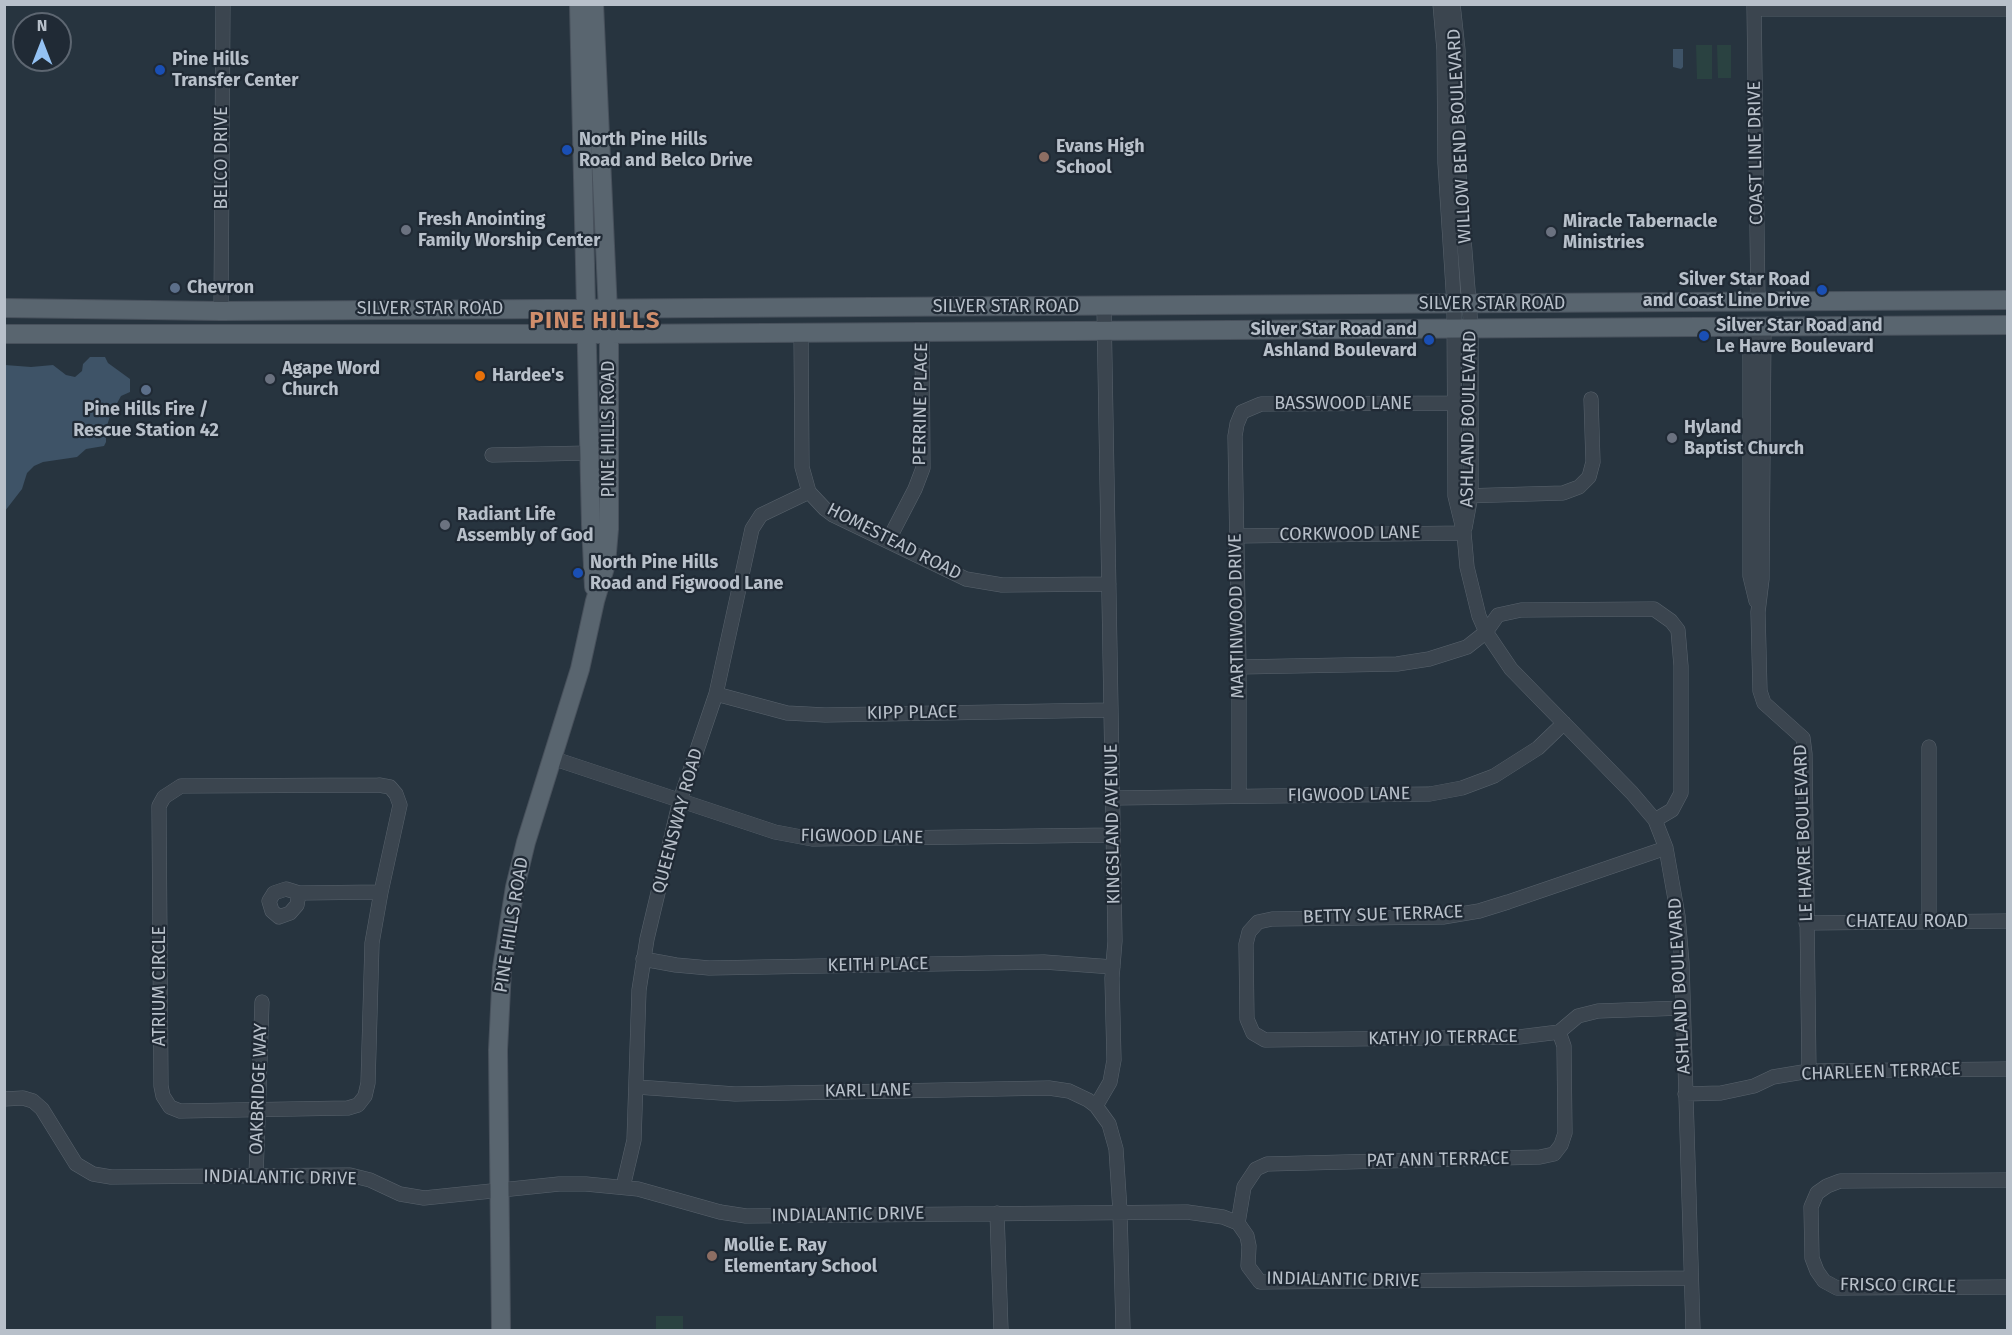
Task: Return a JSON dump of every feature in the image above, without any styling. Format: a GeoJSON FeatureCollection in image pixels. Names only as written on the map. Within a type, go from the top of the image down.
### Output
{"type":"FeatureCollection","features":[{"type":"Feature","properties":{"kind":"main road","name":"PINE HILLS ROAD"},"geometry":{"type":"LineString","coordinates":[[579,4],[595,601]]}},
{"type":"Feature","properties":{"kind":"main road","name":"PINE HILLS ROAD"},"geometry":{"type":"LineString","coordinates":[[501,1330],[498,1050],[502,968],[515,887],[533,814],[580,669],[606,564],[609,529],[609,334],[594,4]]}},
{"type":"Feature","properties":{"kind":"main road","name":"SILVER STAR ROAD"},"geometry":{"type":"LineString","coordinates":[[4,308],[608,309],[2007,300]]}},
{"type":"Feature","properties":{"kind":"main road"},"geometry":{"type":"LineString","coordinates":[[1757,326],[1768,313],[1845,311],[1891,301]]}},
{"type":"Feature","properties":{"kind":"main road"},"geometry":{"type":"LineString","coordinates":[[1572,327],[1594,317],[1733,316],[1745,314],[1752,310],[1758,302]]}},
{"type":"Feature","properties":{"kind":"main road"},"geometry":{"type":"LineString","coordinates":[[682,334],[778,323],[816,322],[825,320],[837,308]]}},
{"type":"Feature","properties":{"kind":"main road"},"geometry":{"type":"LineString","coordinates":[[4,319],[58,320],[108,309]]}},
{"type":"Feature","properties":{"kind":"main road"},"geometry":{"type":"LineString","coordinates":[[223,334],[237,323],[251,319],[341,320],[397,309]]}},
{"type":"Feature","properties":{"kind":"main road"},"geometry":{"type":"LineString","coordinates":[[55,334],[83,324],[204,323],[214,319],[221,310]]}},
{"type":"Feature","properties":{"kind":"main road"},"geometry":{"type":"LineString","coordinates":[[1887,326],[2007,314]]}},
{"type":"Feature","properties":{"kind":"main road","name":"SILVER STAR ROAD"},"geometry":{"type":"LineString","coordinates":[[4,334],[682,334],[2007,325]]}},
{"type":"Feature","properties":{"kind":"street","name":"BELCO DRIVE"},"geometry":{"type":"LineString","coordinates":[[221,310],[223,4]]}},
{"type":"Feature","properties":{"kind":"street","name":"WILLOW BEND BOULEVARD"},"geometry":{"type":"LineString","coordinates":[[1440,4],[1444,50],[1446,163],[1462,304]]}},
{"type":"Feature","properties":{"kind":"street","name":"WILLOW BEND BOULEVARD"},"geometry":{"type":"LineString","coordinates":[[1453,4],[1458,50],[1462,304]]}},
{"type":"Feature","properties":{"kind":"street"},"geometry":{"type":"LineString","coordinates":[[1754,7],[2007,9]]}},
{"type":"Feature","properties":{"kind":"street","name":"COAST LINE DRIVE"},"geometry":{"type":"LineString","coordinates":[[1754,7],[1758,302]]}},
{"type":"Feature","properties":{"kind":"street","name":"ASHLAND BOULEVARD"},"geometry":{"type":"LineString","coordinates":[[1462,304],[1462,328],[1454,403],[1455,496],[1464,533],[1471,592],[1486,632],[1511,669],[1602,761],[1655,820],[1666,848],[1678,916],[1693,1330]]}},
{"type":"Feature","properties":{"kind":"street","name":"KINGSLAND AVENUE"},"geometry":{"type":"LineString","coordinates":[[1096,1106],[1110,1082],[1114,1069],[1115,941],[1104,307]]}},
{"type":"Feature","properties":{"kind":"street","name":"LE HAVRE BOULEVARD"},"geometry":{"type":"LineString","coordinates":[[1757,326],[1750,576],[1758,612],[1760,691],[1764,703],[1797,731],[1803,738],[1804,746],[1809,1071]]}},
{"type":"Feature","properties":{"kind":"street","name":"ASHLAND BOULEVARD"},"geometry":{"type":"LineString","coordinates":[[1462,328],[1471,403],[1471,495],[1464,533]]}},
{"type":"Feature","properties":{"kind":"street","name":"PERRINE PLACE"},"geometry":{"type":"LineString","coordinates":[[888,542],[923,468],[922,331]]}},
{"type":"Feature","properties":{"kind":"street","name":"HOMESTEAD ROAD"},"geometry":{"type":"LineString","coordinates":[[801,332],[802,467],[809,492],[818,503],[833,515],[949,572],[985,584],[1109,584]]}},
{"type":"Feature","properties":{"kind":"street"},"geometry":{"type":"LineString","coordinates":[[1455,496],[1563,493],[1579,487],[1589,477],[1593,462],[1591,399]]}},
{"type":"Feature","properties":{"kind":"street","name":"BASSWOOD LANE"},"geometry":{"type":"LineString","coordinates":[[1235,436],[1242,412],[1261,404],[1471,403]]}},
{"type":"Feature","properties":{"kind":"street","name":"MARTINWOOD DRIVE"},"geometry":{"type":"LineString","coordinates":[[1235,436],[1239,796]]}},
{"type":"Feature","properties":{"kind":"street"},"geometry":{"type":"LineString","coordinates":[[492,455],[590,453]]}},
{"type":"Feature","properties":{"kind":"street","name":"QUEENSWAY ROAD"},"geometry":{"type":"LineString","coordinates":[[623,1187],[634,1140],[639,990],[643,959],[680,800],[716,694],[754,523],[761,515],[809,492]]}},
{"type":"Feature","properties":{"kind":"street","name":"CORKWOOD LANE"},"geometry":{"type":"LineString","coordinates":[[1236,536],[1464,533]]}},
{"type":"Feature","properties":{"kind":"street"},"geometry":{"type":"LineString","coordinates":[[1239,667],[1397,664],[1429,659],[1467,647],[1486,632],[1498,615],[1521,610],[1654,609],[1671,621],[1678,630],[1681,666],[1681,793],[1672,810],[1655,820]]}},
{"type":"Feature","properties":{"kind":"street","name":"KIPP PLACE"},"geometry":{"type":"LineString","coordinates":[[716,694],[787,712],[825,715],[1111,710]]}},
{"type":"Feature","properties":{"kind":"street","name":"FIGWOOD LANE"},"geometry":{"type":"LineString","coordinates":[[1113,798],[1430,794],[1462,788],[1494,776],[1538,748],[1564,723]]}},
{"type":"Feature","properties":{"kind":"street"},"geometry":{"type":"LineString","coordinates":[[1929,747],[1929,922]]}},
{"type":"Feature","properties":{"kind":"street","name":"FIGWOOD LANE"},"geometry":{"type":"LineString","coordinates":[[552,758],[775,832],[812,839],[1113,836]]}},
{"type":"Feature","properties":{"kind":"street","name":"ATRIUM CIRCLE"},"geometry":{"type":"LineString","coordinates":[[380,785],[390,787],[396,794],[400,805],[399,817],[381,892],[372,943],[368,1083],[365,1096],[358,1105],[348,1108],[180,1111],[170,1107],[163,1096],[161,1086],[159,806],[164,797],[181,786],[380,785]]}},
{"type":"Feature","properties":{"kind":"street","name":"BETTY SUE TERRACE"},"geometry":{"type":"LineString","coordinates":[[1246,980],[1246,944],[1249,932],[1258,922],[1272,919],[1443,917],[1479,911],[1666,848]]}},
{"type":"Feature","properties":{"kind":"street"},"geometry":{"type":"LineString","coordinates":[[299,893],[381,892]]}},
{"type":"Feature","properties":{"kind":"street","name":"CHATEAU ROAD"},"geometry":{"type":"LineString","coordinates":[[1806,923],[2007,921]]}},
{"type":"Feature","properties":{"kind":"street","name":"KEITH PLACE"},"geometry":{"type":"LineString","coordinates":[[643,959],[709,968],[1044,962],[1113,967]]}},
{"type":"Feature","properties":{"kind":"street","name":"KATHY JO TERRACE"},"geometry":{"type":"LineString","coordinates":[[1246,980],[1246,1019],[1252,1034],[1265,1040],[1519,1037],[1559,1032],[1578,1016],[1598,1011],[1683,1008]]}},
{"type":"Feature","properties":{"kind":"street","name":"OAKBRIDGE WAY"},"geometry":{"type":"LineString","coordinates":[[256,1176],[262,1002]]}},
{"type":"Feature","properties":{"kind":"street","name":"PAT ANN TERRACE"},"geometry":{"type":"LineString","coordinates":[[1238,1222],[1244,1187],[1256,1169],[1267,1164],[1528,1158],[1554,1154],[1561,1145],[1565,1133],[1563,1046],[1559,1032]]}},
{"type":"Feature","properties":{"kind":"street","name":"CHARLEEN TERRACE"},"geometry":{"type":"LineString","coordinates":[[1685,1094],[1721,1093],[1754,1086],[1773,1077],[1809,1071],[2007,1069]]}},
{"type":"Feature","properties":{"kind":"street","name":"KARL LANE"},"geometry":{"type":"LineString","coordinates":[[637,1087],[735,1094],[1049,1088],[1069,1091],[1096,1106]]}},
{"type":"Feature","properties":{"kind":"street","name":"INDIALANTIC DRIVE"},"geometry":{"type":"LineString","coordinates":[[4,1099],[23,1098],[33,1101],[42,1109],[76,1164],[93,1174],[111,1177],[350,1175],[370,1180],[400,1194],[424,1198],[575,1184],[623,1187],[720,1212],[746,1216],[1187,1212],[1223,1216],[1238,1222],[1249,1246],[1248,1266],[1260,1282],[1691,1278]]}},
{"type":"Feature","properties":{"kind":"street"},"geometry":{"type":"LineString","coordinates":[[1096,1106],[1109,1124],[1115,1139],[1120,1211],[1123,1330]]}},
{"type":"Feature","properties":{"kind":"street","name":"FRISCO CIRCLE"},"geometry":{"type":"LineString","coordinates":[[2007,1180],[1840,1181],[1817,1193],[1811,1207],[1812,1258],[1824,1281],[1837,1288],[2007,1287]]}},
{"type":"Feature","properties":{"kind":"street"},"geometry":{"type":"LineString","coordinates":[[997,1213],[1001,1330]]}},
{"type":"Feature","properties":{"kind":"green space"},"geometry":{"type":"Polygon","coordinates":[[[1696,45],[1712,45],[1712,79],[1697,79],[1696,45]]]}},
{"type":"Feature","properties":{"kind":"green space"},"geometry":{"type":"Polygon","coordinates":[[[1717,45],[1731,45],[1731,78],[1718,78],[1717,45]]]}},
{"type":"Feature","properties":{"kind":"green space"},"geometry":{"type":"Polygon","coordinates":[[[656,1316],[683,1316],[683,1330],[656,1330],[656,1316]]]}},
{"type":"Feature","properties":{"kind":"water"},"geometry":{"type":"Polygon","coordinates":[[[1673,49],[1683,49],[1681,69],[1673,67],[1673,49]]]}},
{"type":"Feature","properties":{"kind":"water"},"geometry":{"type":"Polygon","coordinates":[[[90,357],[105,357],[108,363],[130,379],[130,392],[121,396],[110,416],[104,446],[86,449],[77,457],[43,462],[34,466],[27,473],[22,489],[5,511],[5,365],[31,367],[53,365],[66,375],[75,377],[82,371],[83,364],[90,357]]]}},
{"type":"Feature","properties":{"kind":"place","name":"Pine Hills Transfer Center"},"geometry":{"type":"Point","coordinates":[160,70]}},
{"type":"Feature","properties":{"kind":"place","name":"North Pine Hills Road and Belco Drive"},"geometry":{"type":"Point","coordinates":[567,150]}},
{"type":"Feature","properties":{"kind":"place","name":"Evans High School"},"geometry":{"type":"Point","coordinates":[1044,157]}},
{"type":"Feature","properties":{"kind":"place","name":"Fresh Anointing Family Worship Center"},"geometry":{"type":"Point","coordinates":[406,230]}},
{"type":"Feature","properties":{"kind":"place","name":"Miracle Tabernacle Ministries"},"geometry":{"type":"Point","coordinates":[1551,232]}},
{"type":"Feature","properties":{"kind":"place","name":"Chevron"},"geometry":{"type":"Point","coordinates":[175,288]}},
{"type":"Feature","properties":{"kind":"place","name":"Silver Star Road and Coast Line Drive"},"geometry":{"type":"Point","coordinates":[1822,290]}},
{"type":"Feature","properties":{"kind":"place","name":"Silver Star Road and Le Havre Boulevard"},"geometry":{"type":"Point","coordinates":[1704,336]}},
{"type":"Feature","properties":{"kind":"place","name":"Silver Star Road and Ashland Boulevard"},"geometry":{"type":"Point","coordinates":[1429,340]}},
{"type":"Feature","properties":{"kind":"place","name":"Hardee's"},"geometry":{"type":"Point","coordinates":[480,376]}},
{"type":"Feature","properties":{"kind":"place","name":"Agape Word Church"},"geometry":{"type":"Point","coordinates":[270,379]}},
{"type":"Feature","properties":{"kind":"place","name":"Pine Hills Fire / Rescue Station 42"},"geometry":{"type":"Point","coordinates":[146,390]}},
{"type":"Feature","properties":{"kind":"place","name":"Hyland Baptist Church"},"geometry":{"type":"Point","coordinates":[1672,438]}},
{"type":"Feature","properties":{"kind":"place","name":"Radiant Life Assembly of God"},"geometry":{"type":"Point","coordinates":[445,525]}},
{"type":"Feature","properties":{"kind":"place","name":"North Pine Hills Road and Figwood Lane"},"geometry":{"type":"Point","coordinates":[578,573]}},
{"type":"Feature","properties":{"kind":"place","name":"Mollie E. Ray Elementary School"},"geometry":{"type":"Point","coordinates":[712,1256]}},
{"type":"Feature","properties":{"kind":"district","name":"PINE HILLS"},"geometry":{"type":"Point","coordinates":[595,321]}}]}
